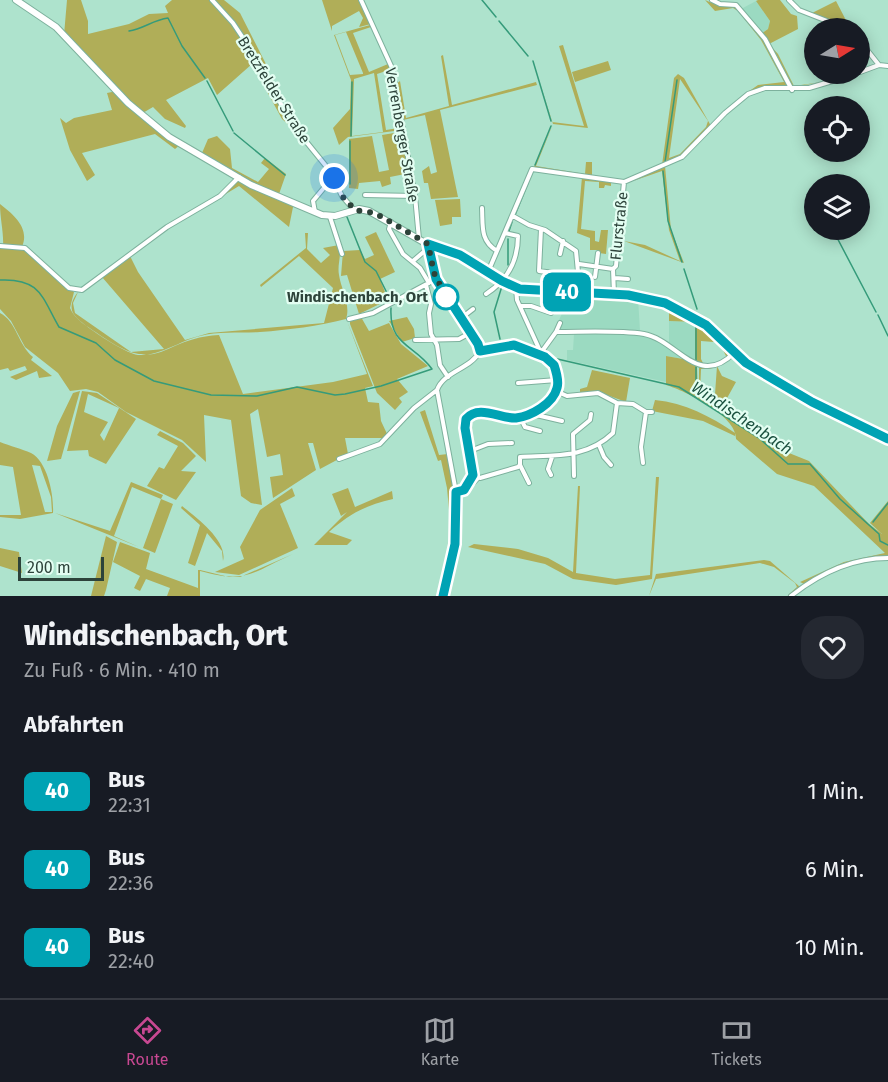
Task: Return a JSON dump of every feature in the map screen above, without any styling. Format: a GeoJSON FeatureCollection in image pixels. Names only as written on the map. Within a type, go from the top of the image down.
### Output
{"type":"FeatureCollection","features":[{"type":"Feature","properties":{"kind":"main road"},"geometry":{"type":"LineString","coordinates":[[16,0],[56,27],[128,103],[157,129],[251,185],[330,217],[355,210],[369,211],[391,222],[427,246],[460,255],[516,288],[614,294],[654,300],[699,321],[734,353],[812,402],[888,439]]}},
{"type":"Feature","properties":{"kind":"street","name":"Bretzfelder Straße"},"geometry":{"type":"LineString","coordinates":[[212,0],[233,23],[257,59],[291,123],[333,177],[342,196],[355,210]]}},
{"type":"Feature","properties":{"kind":"street","name":"Verrenberger Straße"},"geometry":{"type":"LineString","coordinates":[[361,0],[392,68],[415,196],[418,240]]}},
{"type":"Feature","properties":{"kind":"street"},"geometry":{"type":"LineString","coordinates":[[712,0],[720,4],[736,5],[770,48],[792,90]]}},
{"type":"Feature","properties":{"kind":"street"},"geometry":{"type":"LineString","coordinates":[[789,0],[799,10],[819,18]]}},
{"type":"Feature","properties":{"kind":"street"},"geometry":{"type":"LineString","coordinates":[[870,54],[879,65]]}},
{"type":"Feature","properties":{"kind":"street"},"geometry":{"type":"LineString","coordinates":[[870,68],[879,65],[888,66]]}},
{"type":"Feature","properties":{"kind":"street"},"geometry":{"type":"LineString","coordinates":[[488,272],[532,169],[624,182],[682,157],[725,113],[748,94],[765,88],[792,90],[822,84]]}},
{"type":"Feature","properties":{"kind":"street"},"geometry":{"type":"LineString","coordinates":[[0,246],[25,248],[69,288],[82,290],[167,227],[220,196],[239,177]]}},
{"type":"Feature","properties":{"kind":"street"},"geometry":{"type":"LineString","coordinates":[[315,212],[313,201],[333,177]]}},
{"type":"Feature","properties":{"kind":"street","name":"Flurstraße"},"geometry":{"type":"LineString","coordinates":[[613,269],[616,266],[624,182]]}},
{"type":"Feature","properties":{"kind":"street"},"geometry":{"type":"LineString","coordinates":[[365,195],[415,196]]}},
{"type":"Feature","properties":{"kind":"street"},"geometry":{"type":"LineString","coordinates":[[482,208],[484,237],[497,251]]}},
{"type":"Feature","properties":{"kind":"street"},"geometry":{"type":"LineString","coordinates":[[513,216],[541,229],[563,241],[578,253],[579,264],[576,274],[549,274],[539,271],[541,229]]}},
{"type":"Feature","properties":{"kind":"street"},"geometry":{"type":"LineString","coordinates":[[330,217],[342,254]]}},
{"type":"Feature","properties":{"kind":"street"},"geometry":{"type":"LineString","coordinates":[[391,222],[389,229],[395,241],[403,254],[422,270],[428,284],[432,339],[436,345],[440,365],[448,377]]}},
{"type":"Feature","properties":{"kind":"street"},"geometry":{"type":"LineString","coordinates":[[486,294],[502,281],[516,259],[518,236],[506,233]]}},
{"type":"Feature","properties":{"kind":"street"},"geometry":{"type":"LineString","coordinates":[[560,254],[563,241]]}},
{"type":"Feature","properties":{"kind":"street"},"geometry":{"type":"LineString","coordinates":[[413,261],[427,246]]}},
{"type":"Feature","properties":{"kind":"street"},"geometry":{"type":"LineString","coordinates":[[427,246],[436,279],[480,351]]}},
{"type":"Feature","properties":{"kind":"street"},"geometry":{"type":"LineString","coordinates":[[595,277],[598,253]]}},
{"type":"Feature","properties":{"kind":"street"},"geometry":{"type":"LineString","coordinates":[[579,264],[613,269],[614,294]]}},
{"type":"Feature","properties":{"kind":"street"},"geometry":{"type":"LineString","coordinates":[[615,278],[628,279]]}},
{"type":"Feature","properties":{"kind":"street"},"geometry":{"type":"LineString","coordinates":[[349,318],[373,313],[436,279]]}},
{"type":"Feature","properties":{"kind":"street"},"geometry":{"type":"LineString","coordinates":[[516,288],[515,294],[540,354]]}},
{"type":"Feature","properties":{"kind":"street"},"geometry":{"type":"LineString","coordinates":[[520,306],[531,306],[551,313]]}},
{"type":"Feature","properties":{"kind":"street"},"geometry":{"type":"LineString","coordinates":[[460,319],[473,309]]}},
{"type":"Feature","properties":{"kind":"street"},"geometry":{"type":"LineString","coordinates":[[540,354],[560,323]]}},
{"type":"Feature","properties":{"kind":"street"},"geometry":{"type":"LineString","coordinates":[[556,332],[650,335],[663,341],[686,359],[703,366],[722,362],[734,353]]}},
{"type":"Feature","properties":{"kind":"street"},"geometry":{"type":"LineString","coordinates":[[415,340],[459,339],[470,333]]}},
{"type":"Feature","properties":{"kind":"street"},"geometry":{"type":"LineString","coordinates":[[475,476],[465,428],[468,416],[484,412],[508,418],[531,414],[556,391],[557,380],[552,361],[540,354],[514,345],[480,351]]}},
{"type":"Feature","properties":{"kind":"street"},"geometry":{"type":"LineString","coordinates":[[339,459],[380,444],[414,408],[437,390],[448,377],[476,358],[480,351]]}},
{"type":"Feature","properties":{"kind":"street"},"geometry":{"type":"LineString","coordinates":[[518,382],[557,380]]}},
{"type":"Feature","properties":{"kind":"street"},"geometry":{"type":"LineString","coordinates":[[437,390],[456,492],[455,544],[443,596]]}},
{"type":"Feature","properties":{"kind":"street"},"geometry":{"type":"LineString","coordinates":[[556,391],[567,396],[598,393],[617,403],[633,404],[652,412]]}},
{"type":"Feature","properties":{"kind":"street"},"geometry":{"type":"LineString","coordinates":[[529,483],[520,465],[520,457],[552,457],[572,454],[599,445],[613,434],[617,403]]}},
{"type":"Feature","properties":{"kind":"street"},"geometry":{"type":"LineString","coordinates":[[643,464],[641,451],[646,411]]}},
{"type":"Feature","properties":{"kind":"street"},"geometry":{"type":"LineString","coordinates":[[531,414],[562,421]]}},
{"type":"Feature","properties":{"kind":"street"},"geometry":{"type":"LineString","coordinates":[[574,476],[572,454],[574,431],[590,420],[591,414]]}},
{"type":"Feature","properties":{"kind":"street"},"geometry":{"type":"LineString","coordinates":[[520,417],[525,428],[540,431]]}},
{"type":"Feature","properties":{"kind":"street"},"geometry":{"type":"LineString","coordinates":[[470,451],[488,444],[512,442]]}},
{"type":"Feature","properties":{"kind":"street"},"geometry":{"type":"LineString","coordinates":[[599,445],[604,457],[611,465]]}},
{"type":"Feature","properties":{"kind":"street"},"geometry":{"type":"LineString","coordinates":[[551,475],[549,469],[552,457]]}},
{"type":"Feature","properties":{"kind":"street"},"geometry":{"type":"LineString","coordinates":[[456,492],[463,492],[471,482],[470,477],[505,472],[520,465]]}},
{"type":"Feature","properties":{"kind":"street"},"geometry":{"type":"LineString","coordinates":[[791,596],[816,578],[845,564],[888,558]]}},
{"type":"Feature","properties":{"kind":"shaded area"},"geometry":{"type":"Polygon","coordinates":[[[67,0],[81,0],[88,21],[88,34],[129,24],[149,14],[168,13],[165,6],[172,0],[224,0],[240,13],[269,70],[265,75],[298,133],[282,119],[252,64],[217,95],[208,78],[166,100],[186,126],[185,128],[165,119],[153,107],[141,114],[64,35],[67,0]]]}},
{"type":"Feature","properties":{"kind":"shaded area"},"geometry":{"type":"Polygon","coordinates":[[[322,0],[360,0],[371,24],[359,27],[363,18],[359,11],[332,26],[332,31],[322,0]]]}},
{"type":"Feature","properties":{"kind":"shaded area"},"geometry":{"type":"Polygon","coordinates":[[[705,0],[732,6],[742,13],[771,53],[787,82],[786,87],[759,88],[738,99],[758,85],[784,82],[761,40],[738,11],[733,8],[715,11],[705,0]]]}},
{"type":"Feature","properties":{"kind":"shaded area"},"geometry":{"type":"Polygon","coordinates":[[[780,0],[791,14],[797,16],[798,29],[769,44],[778,54],[794,86],[810,84],[792,87],[777,56],[761,34],[768,29],[770,21],[756,1],[780,0]]]}},
{"type":"Feature","properties":{"kind":"shaded area"},"geometry":{"type":"Polygon","coordinates":[[[756,1],[770,21],[768,29],[761,34],[741,9],[756,1]]]}},
{"type":"Feature","properties":{"kind":"shaded area"},"geometry":{"type":"Polygon","coordinates":[[[836,1],[845,18],[821,18],[810,14],[836,1]]]}},
{"type":"Feature","properties":{"kind":"shaded area"},"geometry":{"type":"Polygon","coordinates":[[[370,25],[371,27],[353,33],[369,72],[388,64],[372,30],[391,69],[402,130],[348,137],[339,145],[333,128],[350,109],[351,80],[334,35],[370,25]],[[346,32],[335,35],[350,75],[363,74],[346,32]],[[389,70],[377,74],[386,130],[399,128],[389,70]],[[374,73],[354,79],[352,136],[383,132],[374,73]]]}},
{"type":"Feature","properties":{"kind":"shaded area"},"geometry":{"type":"Polygon","coordinates":[[[563,45],[588,128],[553,124],[552,122],[584,126],[559,46],[563,45]]]}},
{"type":"Feature","properties":{"kind":"shaded area"},"geometry":{"type":"Polygon","coordinates":[[[443,55],[452,105],[536,82],[537,85],[440,110],[458,197],[431,199],[428,183],[424,183],[422,171],[429,166],[431,174],[437,172],[425,115],[403,120],[396,84],[400,81],[406,118],[449,106],[441,56],[443,55]]]}},
{"type":"Feature","properties":{"kind":"shaded area"},"geometry":{"type":"Polygon","coordinates":[[[608,61],[611,70],[575,82],[572,72],[608,61]]]}},
{"type":"Feature","properties":{"kind":"shaded area"},"geometry":{"type":"Polygon","coordinates":[[[678,74],[684,78],[711,126],[682,156],[662,165],[674,78],[678,74]],[[680,79],[669,158],[680,154],[706,127],[708,121],[680,79]]]}},
{"type":"Feature","properties":{"kind":"shaded area"},"geometry":{"type":"Polygon","coordinates":[[[117,91],[181,144],[175,149],[155,134],[82,153],[95,175],[87,181],[70,150],[60,118],[66,123],[74,118],[112,110],[107,93],[117,91]]]}},
{"type":"Feature","properties":{"kind":"shaded area"},"geometry":{"type":"Polygon","coordinates":[[[553,124],[536,166],[585,174],[586,162],[592,162],[592,175],[534,167],[553,124]]]}},
{"type":"Feature","properties":{"kind":"shaded area"},"geometry":{"type":"Polygon","coordinates":[[[400,132],[410,173],[390,177],[391,184],[382,187],[380,181],[359,183],[358,189],[349,188],[349,139],[372,136],[379,172],[389,170],[382,135],[400,132]]]}},
{"type":"Feature","properties":{"kind":"shaded area"},"geometry":{"type":"Polygon","coordinates":[[[217,136],[230,149],[232,168],[258,182],[269,169],[261,163],[265,158],[286,174],[279,194],[251,183],[202,153],[208,139],[217,136]]]}},
{"type":"Feature","properties":{"kind":"shaded area"},"geometry":{"type":"Polygon","coordinates":[[[665,166],[671,230],[684,263],[624,241],[645,245],[680,261],[669,230],[662,171],[633,181],[665,166]]]}},
{"type":"Feature","properties":{"kind":"shaded area"},"geometry":{"type":"Polygon","coordinates":[[[582,177],[611,181],[611,186],[605,185],[604,188],[599,188],[599,182],[585,181],[581,229],[595,231],[595,241],[599,242],[601,230],[608,230],[606,254],[599,253],[599,250],[590,250],[590,238],[577,233],[582,177]]]}},
{"type":"Feature","properties":{"kind":"shaded area"},"geometry":{"type":"Polygon","coordinates":[[[238,181],[294,202],[289,227],[239,186],[219,198],[238,181]]]}},
{"type":"Feature","properties":{"kind":"shaded area"},"geometry":{"type":"Polygon","coordinates":[[[460,199],[461,217],[452,217],[452,224],[440,226],[435,200],[460,199]]]}},
{"type":"Feature","properties":{"kind":"shaded area"},"geometry":{"type":"Polygon","coordinates":[[[0,204],[19,222],[24,234],[22,247],[74,292],[70,308],[82,322],[118,346],[135,353],[148,355],[184,342],[219,335],[243,394],[333,382],[367,374],[347,321],[373,386],[365,388],[368,402],[379,403],[381,421],[388,436],[385,438],[345,438],[348,454],[320,469],[313,443],[308,443],[316,470],[273,498],[270,477],[283,475],[280,454],[267,457],[258,409],[250,414],[262,505],[251,503],[241,496],[231,420],[204,415],[206,462],[182,440],[126,412],[98,392],[86,389],[70,391],[58,373],[25,347],[11,321],[0,309],[0,247],[3,247],[3,242],[0,204]]]}},
{"type":"Feature","properties":{"kind":"shaded area"},"geometry":{"type":"Polygon","coordinates":[[[376,232],[395,272],[380,279],[388,300],[359,314],[347,275],[341,276],[343,251],[360,250],[365,259],[374,255],[365,237],[376,232]]]}},
{"type":"Feature","properties":{"kind":"shaded area"},"geometry":{"type":"Polygon","coordinates":[[[305,233],[308,233],[307,249],[321,263],[330,255],[323,248],[339,245],[340,280],[347,303],[346,319],[314,326],[282,330],[207,334],[162,351],[138,355],[124,350],[93,331],[73,313],[72,301],[78,292],[73,303],[75,313],[131,352],[164,349],[102,277],[130,256],[138,272],[185,340],[209,333],[324,323],[333,288],[299,256],[261,287],[260,285],[306,248],[305,233]]]}},
{"type":"Feature","properties":{"kind":"shaded area"},"geometry":{"type":"Polygon","coordinates":[[[571,294],[638,298],[640,331],[669,342],[669,321],[695,322],[695,365],[682,359],[666,356],[666,382],[567,360],[567,350],[573,350],[574,334],[553,333],[571,294]]]}},
{"type":"Feature","properties":{"kind":"shaded area"},"geometry":{"type":"Polygon","coordinates":[[[669,306],[697,320],[729,350],[727,358],[718,340],[701,341],[701,359],[704,365],[695,362],[695,322],[669,321],[669,306]]]}},
{"type":"Feature","properties":{"kind":"shaded area"},"geometry":{"type":"Polygon","coordinates":[[[0,313],[14,328],[33,357],[31,360],[52,376],[39,378],[37,371],[16,380],[10,377],[27,370],[25,366],[10,371],[8,368],[0,370],[0,313]]]}},
{"type":"Feature","properties":{"kind":"shaded area"},"geometry":{"type":"Polygon","coordinates":[[[361,317],[369,331],[389,323],[401,344],[428,366],[397,379],[408,392],[399,398],[402,402],[395,410],[377,393],[350,324],[350,320],[361,317]]]}},
{"type":"Feature","properties":{"kind":"shaded area"},"geometry":{"type":"Polygon","coordinates":[[[407,317],[414,329],[415,338],[402,342],[389,321],[407,317]]]}},
{"type":"Feature","properties":{"kind":"shaded area"},"geometry":{"type":"Polygon","coordinates":[[[666,356],[683,359],[697,366],[698,396],[779,449],[809,461],[869,524],[882,534],[870,523],[888,501],[888,557],[844,563],[804,584],[800,582],[844,562],[885,553],[814,486],[777,474],[736,439],[734,430],[720,413],[686,393],[666,385],[666,356]]]}},
{"type":"Feature","properties":{"kind":"shaded area"},"geometry":{"type":"Polygon","coordinates":[[[699,366],[713,369],[701,369],[700,394],[715,394],[717,366],[722,376],[736,382],[721,409],[699,395],[699,366]]]}},
{"type":"Feature","properties":{"kind":"shaded area"},"geometry":{"type":"Polygon","coordinates":[[[592,370],[630,378],[626,402],[599,392],[580,392],[580,389],[587,387],[592,370]]]}},
{"type":"Feature","properties":{"kind":"shaded area"},"geometry":{"type":"Polygon","coordinates":[[[80,391],[61,459],[47,461],[57,426],[73,393],[80,391]]]}},
{"type":"Feature","properties":{"kind":"shaded area"},"geometry":{"type":"Polygon","coordinates":[[[82,391],[97,393],[136,419],[106,464],[89,456],[88,450],[67,451],[82,391]],[[88,394],[84,412],[108,422],[100,435],[104,441],[119,408],[88,394]]]}},
{"type":"Feature","properties":{"kind":"shaded area"},"geometry":{"type":"Polygon","coordinates":[[[655,400],[697,411],[726,427],[735,433],[735,436],[703,421],[652,411],[655,400]]]}},
{"type":"Feature","properties":{"kind":"shaded area"},"geometry":{"type":"Polygon","coordinates":[[[425,410],[439,455],[448,454],[454,492],[454,525],[450,521],[447,488],[441,460],[438,461],[420,412],[425,410]]]}},
{"type":"Feature","properties":{"kind":"shaded area"},"geometry":{"type":"Polygon","coordinates":[[[160,431],[183,443],[196,456],[181,471],[196,472],[176,500],[147,486],[159,467],[164,469],[178,446],[157,435],[160,431]]]}},
{"type":"Feature","properties":{"kind":"shaded area"},"geometry":{"type":"Polygon","coordinates":[[[0,442],[37,457],[49,480],[53,513],[20,519],[0,517],[0,515],[21,515],[13,467],[0,465],[0,442]],[[32,465],[45,512],[52,512],[51,497],[40,466],[32,465]]]}},
{"type":"Feature","properties":{"kind":"shaded area"},"geometry":{"type":"Polygon","coordinates":[[[656,477],[659,477],[652,579],[616,585],[573,579],[545,564],[468,547],[474,544],[518,549],[548,558],[573,572],[578,486],[580,486],[576,573],[615,579],[650,575],[656,477]]]}},
{"type":"Feature","properties":{"kind":"shaded area"},"geometry":{"type":"Polygon","coordinates":[[[131,482],[163,495],[161,499],[132,487],[114,536],[139,547],[55,513],[110,531],[131,482]]]}},
{"type":"Feature","properties":{"kind":"shaded area"},"geometry":{"type":"Polygon","coordinates":[[[292,488],[295,496],[280,504],[298,548],[239,575],[215,572],[244,559],[240,547],[260,510],[292,488]]]}},
{"type":"Feature","properties":{"kind":"shaded area"},"geometry":{"type":"Polygon","coordinates":[[[348,488],[355,507],[392,491],[393,499],[358,511],[329,532],[352,540],[347,545],[314,545],[347,512],[341,516],[332,494],[348,488]]]}},
{"type":"Feature","properties":{"kind":"shaded area"},"geometry":{"type":"Polygon","coordinates":[[[161,499],[173,504],[155,553],[143,548],[161,499]]]}},
{"type":"Feature","properties":{"kind":"shaded area"},"geometry":{"type":"Polygon","coordinates":[[[182,506],[203,523],[216,538],[221,546],[223,553],[223,561],[222,551],[207,533],[195,566],[188,563],[200,525],[181,508],[182,506]]]}},
{"type":"Feature","properties":{"kind":"shaded area"},"geometry":{"type":"Polygon","coordinates":[[[106,536],[117,542],[106,590],[104,596],[91,596],[106,536]]]}},
{"type":"Feature","properties":{"kind":"shaded area"},"geometry":{"type":"Polygon","coordinates":[[[120,542],[150,553],[146,569],[198,588],[198,570],[225,576],[200,571],[200,596],[167,596],[170,588],[146,579],[140,591],[134,588],[140,576],[113,562],[120,542]]]}},
{"type":"Feature","properties":{"kind":"shaded area"},"geometry":{"type":"Polygon","coordinates":[[[0,548],[19,552],[22,573],[0,566],[0,548]]]}},
{"type":"Feature","properties":{"kind":"shaded area"},"geometry":{"type":"Polygon","coordinates":[[[293,554],[258,571],[244,575],[293,554]]]}},
{"type":"Feature","properties":{"kind":"shaded area"},"geometry":{"type":"Polygon","coordinates":[[[770,561],[800,587],[787,596],[797,587],[795,583],[774,567],[760,563],[656,579],[649,596],[656,574],[770,561]]]}},
{"type":"Feature","properties":{"kind":"waterway"},"geometry":{"type":"LineString","coordinates":[[482,0],[496,17]]}},
{"type":"Feature","properties":{"kind":"waterway"},"geometry":{"type":"LineString","coordinates":[[129,31],[168,18],[182,46],[205,78]]}},
{"type":"Feature","properties":{"kind":"waterway"},"geometry":{"type":"LineString","coordinates":[[499,21],[528,56]]}},
{"type":"Feature","properties":{"kind":"waterway"},"geometry":{"type":"LineString","coordinates":[[533,61],[551,121]]}},
{"type":"Feature","properties":{"kind":"waterway"},"geometry":{"type":"LineString","coordinates":[[665,162],[677,80]]}},
{"type":"Feature","properties":{"kind":"waterway"},"geometry":{"type":"LineString","coordinates":[[207,81],[233,131]]}},
{"type":"Feature","properties":{"kind":"waterway"},"geometry":{"type":"LineString","coordinates":[[351,136],[352,82]]}},
{"type":"Feature","properties":{"kind":"waterway"},"geometry":{"type":"LineString","coordinates":[[535,165],[551,126]]}},
{"type":"Feature","properties":{"kind":"waterway"},"geometry":{"type":"LineString","coordinates":[[234,133],[285,175]]}},
{"type":"Feature","properties":{"kind":"waterway"},"geometry":{"type":"LineString","coordinates":[[350,141],[350,184]]}},
{"type":"Feature","properties":{"kind":"waterway"},"geometry":{"type":"LineString","coordinates":[[663,171],[668,221],[682,262]]}},
{"type":"Feature","properties":{"kind":"waterway"},"geometry":{"type":"LineString","coordinates":[[515,215],[528,183]]}},
{"type":"Feature","properties":{"kind":"waterway"},"geometry":{"type":"LineString","coordinates":[[347,217],[365,262],[376,271],[390,299]]}},
{"type":"Feature","properties":{"kind":"waterway"},"geometry":{"type":"LineString","coordinates":[[509,231],[512,222]]}},
{"type":"Feature","properties":{"kind":"waterway"},"geometry":{"type":"LineString","coordinates":[[508,239],[508,265]]}},
{"type":"Feature","properties":{"kind":"waterway"},"geometry":{"type":"LineString","coordinates":[[838,240],[876,312]]}},
{"type":"Feature","properties":{"kind":"waterway"},"geometry":{"type":"LineString","coordinates":[[684,269],[697,309]]}},
{"type":"Feature","properties":{"kind":"waterway","name":"Windischenbach"},"geometry":{"type":"LineString","coordinates":[[0,280],[14,280],[32,286],[44,299],[59,327],[96,343],[115,360],[154,381],[211,395],[257,396],[297,387],[335,395],[345,394],[381,386],[432,369],[398,337],[391,321],[391,308]]}},
{"type":"Feature","properties":{"kind":"waterway"},"geometry":{"type":"LineString","coordinates":[[500,339],[494,312],[502,286]]}},
{"type":"Feature","properties":{"kind":"waterway"},"geometry":{"type":"LineString","coordinates":[[878,315],[888,336]]}},
{"type":"Feature","properties":{"kind":"waterway"},"geometry":{"type":"LineString","coordinates":[[696,323],[696,362]]}},
{"type":"Feature","properties":{"kind":"waterway","name":"Windischenbach"},"geometry":{"type":"LineString","coordinates":[[553,358],[679,387],[759,438],[788,464],[810,464],[840,499],[879,534],[880,541],[888,545]]}},
{"type":"Feature","properties":{"kind":"waterway"},"geometry":{"type":"LineString","coordinates":[[696,367],[696,396]]}},
{"type":"Feature","properties":{"kind":"waterway"},"geometry":{"type":"LineString","coordinates":[[873,522],[888,503]]}},
{"type":"Feature","properties":{"kind":"bus line","name":"40"},"geometry":{"type":"LineString","coordinates":[[443,596],[455,544],[456,492],[464,490],[471,482],[470,477],[473,475],[465,428],[466,419],[472,414],[484,412],[508,418],[526,416],[541,408],[550,399],[558,385],[552,361],[540,354],[514,345],[480,351],[478,344],[436,279],[428,244],[460,255],[502,281],[520,289],[628,295],[665,303],[706,325],[746,363],[812,402],[888,439]]}},
{"type":"Feature","properties":{"kind":"place","name":"Windischenbach, Ort"},"geometry":{"type":"Point","coordinates":[446,297]}},
{"type":"Feature","properties":{"kind":"route"},"geometry":{"type":"LineString","coordinates":[[334,178],[342,196],[355,210],[375,213],[428,244],[434,273],[446,297]]}}]}
